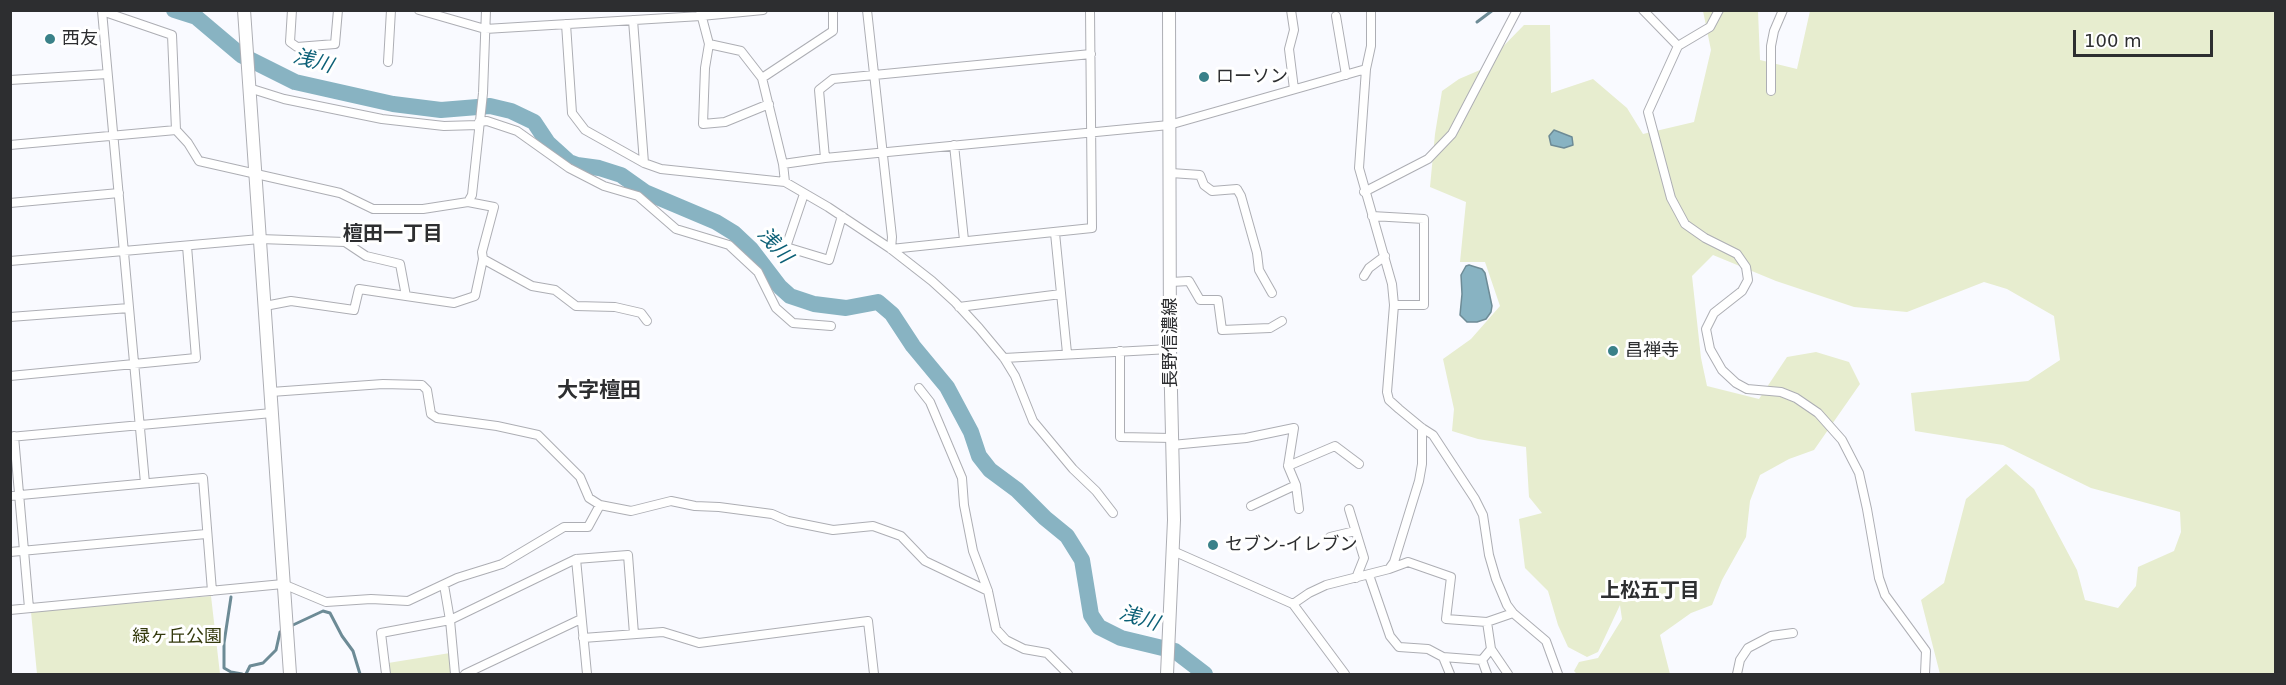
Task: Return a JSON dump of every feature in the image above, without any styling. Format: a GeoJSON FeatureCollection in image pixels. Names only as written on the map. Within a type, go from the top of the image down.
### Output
{"type":"FeatureCollection","features":[{"type":"Feature","properties":{"kind":"street"},"geometry":{"type":"LineString","coordinates":[[244,10],[290,675]]}},
{"type":"Feature","properties":{"kind":"street"},"geometry":{"type":"LineString","coordinates":[[292,10],[290,42],[297,47],[335,45],[338,10]]}},
{"type":"Feature","properties":{"kind":"street"},"geometry":{"type":"LineString","coordinates":[[388,62],[391,10]]}},
{"type":"Feature","properties":{"kind":"street"},"geometry":{"type":"LineString","coordinates":[[419,10],[485,29],[763,10]]}},
{"type":"Feature","properties":{"kind":"street"},"geometry":{"type":"LineString","coordinates":[[468,202],[472,195],[483,93],[486,10]]}},
{"type":"Feature","properties":{"kind":"street"},"geometry":{"type":"LineString","coordinates":[[762,78],[833,31],[833,10]]}},
{"type":"Feature","properties":{"kind":"street"},"geometry":{"type":"LineString","coordinates":[[867,10],[892,237],[891,249]]}},
{"type":"Feature","properties":{"kind":"street"},"geometry":{"type":"LineString","coordinates":[[891,249],[1092,228],[1090,10]]}},
{"type":"Feature","properties":{"kind":"street","name":"長野信濃線"},"geometry":{"type":"LineString","coordinates":[[1167,675],[1173,551],[1169,10]]}},
{"type":"Feature","properties":{"kind":"street"},"geometry":{"type":"LineString","coordinates":[[1291,10],[1294,30],[1289,48],[1294,89]]}},
{"type":"Feature","properties":{"kind":"street"},"geometry":{"type":"LineString","coordinates":[[1371,10],[1371,46],[1366,69],[1359,168],[1392,284],[1394,305],[1387,392],[1389,400],[1422,428],[1434,435],[1442,446],[1483,515],[1489,555],[1496,579],[1513,613],[1546,641],[1558,675]]}},
{"type":"Feature","properties":{"kind":"street"},"geometry":{"type":"LineString","coordinates":[[1364,192],[1428,159],[1452,134],[1517,10]]}},
{"type":"Feature","properties":{"kind":"street"},"geometry":{"type":"LineString","coordinates":[[1643,10],[1678,46]]}},
{"type":"Feature","properties":{"kind":"street"},"geometry":{"type":"LineString","coordinates":[[1719,10],[1710,27],[1678,46],[1648,112],[1655,146],[1671,198],[1685,224],[1705,238],[1737,254],[1746,267],[1748,280],[1742,291],[1714,313],[1706,329],[1710,350],[1722,370],[1736,383],[1747,389],[1781,392],[1796,398],[1818,412],[1842,440],[1859,473],[1879,578],[1885,595],[1926,651],[1925,675]]}},
{"type":"Feature","properties":{"kind":"street"},"geometry":{"type":"LineString","coordinates":[[1772,91],[1770,46],[1783,10]]}},
{"type":"Feature","properties":{"kind":"street"},"geometry":{"type":"LineString","coordinates":[[145,483],[102,11],[172,34],[176,130],[188,143],[199,161],[340,193],[373,209],[423,209],[468,202],[494,207],[482,252],[483,259],[474,296],[454,303],[359,289],[354,310],[291,301],[265,306]]}},
{"type":"Feature","properties":{"kind":"street"},"geometry":{"type":"LineString","coordinates":[[700,14],[709,44],[705,68],[702,124],[725,122],[769,104]]}},
{"type":"Feature","properties":{"kind":"street"},"geometry":{"type":"LineString","coordinates":[[1336,16],[1346,75]]}},
{"type":"Feature","properties":{"kind":"street"},"geometry":{"type":"LineString","coordinates":[[633,20],[644,163]]}},
{"type":"Feature","properties":{"kind":"street"},"geometry":{"type":"LineString","coordinates":[[566,24],[572,113],[585,130],[644,163],[685,173],[785,182],[891,249],[932,281],[959,306],[1004,358],[1015,376],[1033,421],[1113,513]]}},
{"type":"Feature","properties":{"kind":"street"},"geometry":{"type":"LineString","coordinates":[[709,44],[741,51],[762,78],[783,164],[785,182]]}},
{"type":"Feature","properties":{"kind":"street"},"geometry":{"type":"LineString","coordinates":[[825,158],[819,90],[833,79],[1091,54]]}},
{"type":"Feature","properties":{"kind":"street"},"geometry":{"type":"LineString","coordinates":[[783,164],[1090,131],[1169,125],[1366,69]]}},
{"type":"Feature","properties":{"kind":"street"},"geometry":{"type":"LineString","coordinates":[[10,80],[107,74]]}},
{"type":"Feature","properties":{"kind":"street"},"geometry":{"type":"LineString","coordinates":[[249,84],[284,99],[382,119],[444,126],[488,121],[517,131],[569,168],[604,186],[638,196],[676,229],[729,245],[758,272],[776,308],[793,323],[831,326]]}},
{"type":"Feature","properties":{"kind":"street"},"geometry":{"type":"LineString","coordinates":[[10,145],[176,130]]}},
{"type":"Feature","properties":{"kind":"street"},"geometry":{"type":"LineString","coordinates":[[954,145],[964,240]]}},
{"type":"Feature","properties":{"kind":"street"},"geometry":{"type":"LineString","coordinates":[[1171,173],[1200,175],[1204,185],[1212,191],[1237,189],[1257,253],[1259,270],[1272,293]]}},
{"type":"Feature","properties":{"kind":"street"},"geometry":{"type":"LineString","coordinates":[[10,204],[119,193]]}},
{"type":"Feature","properties":{"kind":"street"},"geometry":{"type":"LineString","coordinates":[[804,194],[786,247],[830,260],[842,216]]}},
{"type":"Feature","properties":{"kind":"street"},"geometry":{"type":"LineString","coordinates":[[1372,216],[1424,219],[1424,305],[1394,305]]}},
{"type":"Feature","properties":{"kind":"street"},"geometry":{"type":"LineString","coordinates":[[1054,233],[1067,353]]}},
{"type":"Feature","properties":{"kind":"street"},"geometry":{"type":"LineString","coordinates":[[10,261],[260,239],[345,242],[366,256],[400,264],[406,296]]}},
{"type":"Feature","properties":{"kind":"street"},"geometry":{"type":"LineString","coordinates":[[10,376],[195,358],[187,246]]}},
{"type":"Feature","properties":{"kind":"street"},"geometry":{"type":"LineString","coordinates":[[1364,276],[1369,268],[1385,256]]}},
{"type":"Feature","properties":{"kind":"street"},"geometry":{"type":"LineString","coordinates":[[483,259],[532,286],[555,290],[576,306],[615,308],[641,313],[647,321]]}},
{"type":"Feature","properties":{"kind":"street"},"geometry":{"type":"LineString","coordinates":[[1171,282],[1189,281],[1200,300],[1218,300],[1222,330],[1270,328],[1282,321]]}},
{"type":"Feature","properties":{"kind":"street"},"geometry":{"type":"LineString","coordinates":[[959,306],[1061,294]]}},
{"type":"Feature","properties":{"kind":"street"},"geometry":{"type":"LineString","coordinates":[[10,317],[129,308]]}},
{"type":"Feature","properties":{"kind":"street"},"geometry":{"type":"LineString","coordinates":[[1004,358],[1170,349]]}},
{"type":"Feature","properties":{"kind":"street"},"geometry":{"type":"LineString","coordinates":[[1120,351],[1120,437],[1172,441],[1246,438],[1294,428],[1288,466],[1296,485],[1299,510]]}},
{"type":"Feature","properties":{"kind":"street"},"geometry":{"type":"LineString","coordinates":[[271,392],[383,384],[422,385],[427,390],[431,414],[437,418],[497,426],[538,435],[580,477],[589,498],[600,505],[631,511],[671,501],[695,506],[772,514],[788,521],[833,530],[873,526],[902,536],[925,561],[988,591]]}},
{"type":"Feature","properties":{"kind":"street"},"geometry":{"type":"LineString","coordinates":[[919,388],[930,402],[962,478],[964,505],[973,551],[988,591],[996,628],[1006,640],[1024,649],[1047,652],[1068,675]]}},
{"type":"Feature","properties":{"kind":"street"},"geometry":{"type":"LineString","coordinates":[[30,608],[15,496],[12,437],[272,413]]}},
{"type":"Feature","properties":{"kind":"street"},"geometry":{"type":"LineString","coordinates":[[1389,569],[1394,562],[1419,481],[1422,464],[1422,428]]}},
{"type":"Feature","properties":{"kind":"street"},"geometry":{"type":"LineString","coordinates":[[1288,466],[1335,446],[1359,464]]}},
{"type":"Feature","properties":{"kind":"street"},"geometry":{"type":"LineString","coordinates":[[15,496],[203,478],[212,591]]}},
{"type":"Feature","properties":{"kind":"street"},"geometry":{"type":"LineString","coordinates":[[1251,506],[1296,485]]}},
{"type":"Feature","properties":{"kind":"street"},"geometry":{"type":"LineString","coordinates":[[10,610],[283,584],[326,602],[371,599],[408,601],[502,564],[564,526],[588,527],[600,505]]}},
{"type":"Feature","properties":{"kind":"street"},"geometry":{"type":"LineString","coordinates":[[1349,509],[1364,558],[1356,578]]}},
{"type":"Feature","properties":{"kind":"street"},"geometry":{"type":"LineString","coordinates":[[1330,537],[1355,531]]}},
{"type":"Feature","properties":{"kind":"street"},"geometry":{"type":"LineString","coordinates":[[10,552],[206,534]]}},
{"type":"Feature","properties":{"kind":"street"},"geometry":{"type":"LineString","coordinates":[[1173,551],[1293,604],[1345,675]]}},
{"type":"Feature","properties":{"kind":"street"},"geometry":{"type":"LineString","coordinates":[[387,675],[381,633],[450,620],[576,559],[628,555],[634,634]]}},
{"type":"Feature","properties":{"kind":"street"},"geometry":{"type":"LineString","coordinates":[[576,559],[586,675]]}},
{"type":"Feature","properties":{"kind":"street"},"geometry":{"type":"LineString","coordinates":[[1293,604],[1326,585],[1369,575],[1408,562],[1451,577],[1446,619],[1487,622],[1513,613]]}},
{"type":"Feature","properties":{"kind":"street"},"geometry":{"type":"LineString","coordinates":[[1369,575],[1390,636],[1399,647],[1428,649],[1443,657],[1482,660]]}},
{"type":"Feature","properties":{"kind":"street"},"geometry":{"type":"LineString","coordinates":[[444,585],[455,675]]}},
{"type":"Feature","properties":{"kind":"street"},"geometry":{"type":"LineString","coordinates":[[465,675],[581,619]]}},
{"type":"Feature","properties":{"kind":"street"},"geometry":{"type":"LineString","coordinates":[[583,638],[663,632],[699,643],[868,621],[874,675]]}},
{"type":"Feature","properties":{"kind":"street"},"geometry":{"type":"LineString","coordinates":[[1487,622],[1491,649],[1508,675]]}},
{"type":"Feature","properties":{"kind":"street"},"geometry":{"type":"LineString","coordinates":[[1737,675],[1740,660],[1748,648],[1771,636],[1792,633]]}},
{"type":"Feature","properties":{"kind":"street"},"geometry":{"type":"LineString","coordinates":[[1482,660],[1491,649]]}},
{"type":"Feature","properties":{"kind":"street"},"geometry":{"type":"LineString","coordinates":[[1443,657],[1450,675]]}},
{"type":"Feature","properties":{"kind":"street"},"geometry":{"type":"LineString","coordinates":[[1482,660],[1487,675]]}},
{"type":"Feature","properties":{"kind":"green space"},"geometry":{"type":"Polygon","coordinates":[[[1703,11],[1758,11],[1760,60],[1797,69],[1810,11],[2275,11],[2275,674],[1940,674],[1921,600],[1944,583],[1966,499],[2006,464],[2034,489],[2077,570],[2085,600],[2118,608],[2136,586],[2138,567],[2174,551],[2181,532],[2180,512],[2091,488],[2003,445],[1915,431],[1911,393],[2028,381],[2060,360],[2054,316],[2007,289],[1984,282],[1907,312],[1854,307],[1776,281],[1713,255],[1692,276],[1701,358],[1707,386],[1759,399],[1787,357],[1816,352],[1849,362],[1860,384],[1814,450],[1789,459],[1760,475],[1750,501],[1746,537],[1722,580],[1712,605],[1691,613],[1660,635],[1670,674],[1577,674],[1574,671],[1579,662],[1598,658],[1622,619],[1620,605],[1598,652],[1587,657],[1568,647],[1558,625],[1548,591],[1525,568],[1519,519],[1542,513],[1529,497],[1526,447],[1478,439],[1452,431],[1454,409],[1443,359],[1471,339],[1500,306],[1485,262],[1460,262],[1466,202],[1430,187],[1442,91],[1459,79],[1480,70],[1524,25],[1550,25],[1551,93],[1593,79],[1627,108],[1643,134],[1694,122],[1711,50],[1703,11]]]}},
{"type":"Feature","properties":{"kind":"green space","name":"緑ヶ丘公園"},"geometry":{"type":"Polygon","coordinates":[[[211,596],[220,674],[37,674],[31,612],[211,596]]]}},
{"type":"Feature","properties":{"kind":"green space"},"geometry":{"type":"Polygon","coordinates":[[[450,653],[453,674],[390,674],[388,663],[450,653]]]}},
{"type":"Feature","properties":{"kind":"water"},"geometry":{"type":"Polygon","coordinates":[[[1554,130],[1572,137],[1573,145],[1564,148],[1551,145],[1549,136],[1554,130]]]}},
{"type":"Feature","properties":{"kind":"water"},"geometry":{"type":"Polygon","coordinates":[[[1469,265],[1482,269],[1485,273],[1492,306],[1486,319],[1477,322],[1467,322],[1460,315],[1461,275],[1469,265]]]}},
{"type":"Feature","properties":{"kind":"waterway","name":"浅川"},"geometry":{"type":"LineString","coordinates":[[174,10],[196,17],[241,55],[295,82],[393,104],[441,110],[490,106],[511,111],[534,122],[548,143],[569,162],[621,175],[645,192],[716,222],[734,233],[751,249],[780,287],[790,296],[814,304],[846,308],[878,302],[892,314],[913,346],[947,387],[971,432],[979,456],[990,470],[1017,490],[1067,536],[1082,560],[1091,615],[1099,627],[1121,638],[1175,651],[1205,674]]}},
{"type":"Feature","properties":{"kind":"waterway"},"geometry":{"type":"LineString","coordinates":[[1477,22],[1493,10]]}},
{"type":"Feature","properties":{"kind":"waterway"},"geometry":{"type":"LineString","coordinates":[[231,597],[224,643],[224,668],[242,674]]}},
{"type":"Feature","properties":{"kind":"waterway"},"geometry":{"type":"LineString","coordinates":[[293,625],[323,611],[330,613],[353,651],[360,674]]}},
{"type":"Feature","properties":{"kind":"waterway"},"geometry":{"type":"LineString","coordinates":[[246,674],[250,666],[263,663],[276,650],[280,632],[283,631]]}},
{"type":"Feature","properties":{"kind":"place","name":"西友"},"geometry":{"type":"Point","coordinates":[50,39]}},
{"type":"Feature","properties":{"kind":"place","name":"ローソン"},"geometry":{"type":"Point","coordinates":[1204,77]}},
{"type":"Feature","properties":{"kind":"place","name":"昌禅寺"},"geometry":{"type":"Point","coordinates":[1613,351]}},
{"type":"Feature","properties":{"kind":"place","name":"セブン-イレブン"},"geometry":{"type":"Point","coordinates":[1213,545]}},
{"type":"Feature","properties":{"kind":"district","name":"檀田一丁目"},"geometry":{"type":"Point","coordinates":[393,235]}},
{"type":"Feature","properties":{"kind":"district","name":"大字檀田"},"geometry":{"type":"Point","coordinates":[599,392]}},
{"type":"Feature","properties":{"kind":"district","name":"上松五丁目"},"geometry":{"type":"Point","coordinates":[1650,592]}}]}
